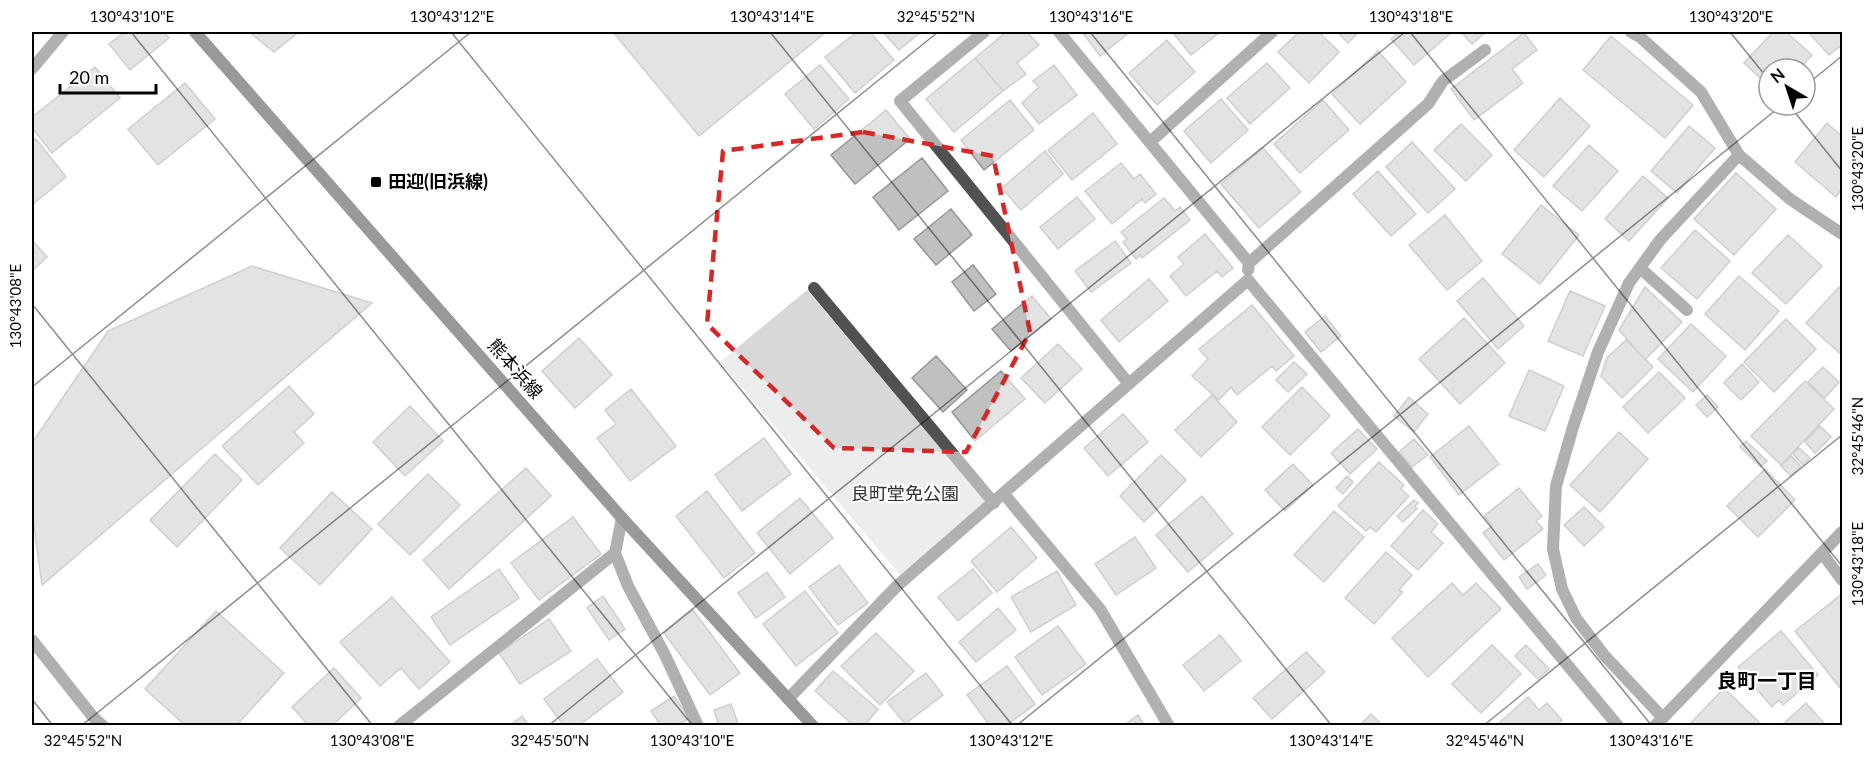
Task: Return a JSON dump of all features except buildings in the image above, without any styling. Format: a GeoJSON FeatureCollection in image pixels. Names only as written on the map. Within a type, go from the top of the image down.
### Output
{"type":"FeatureCollection","features":[{"type":"Feature","properties":{"kind":"main road","name":"熊本浜線"},"geometry":{"type":"LineString","coordinates":[[195,32],[622,518],[813,726]]}},
{"type":"Feature","properties":{"kind":"street"},"geometry":{"type":"LineString","coordinates":[[32,69],[63,32]]}},
{"type":"Feature","properties":{"kind":"street"},"geometry":{"type":"LineString","coordinates":[[984,32],[900,101],[1129,384]]}},
{"type":"Feature","properties":{"kind":"street"},"geometry":{"type":"LineString","coordinates":[[1059,32],[1249,263],[1248,280],[1618,726]]}},
{"type":"Feature","properties":{"kind":"street"},"geometry":{"type":"LineString","coordinates":[[1150,142],[1271,32]]}},
{"type":"Feature","properties":{"kind":"street"},"geometry":{"type":"LineString","coordinates":[[1639,33],[1701,92],[1739,154],[1790,199],[1842,234]]}},
{"type":"Feature","properties":{"kind":"street"},"geometry":{"type":"LineString","coordinates":[[1249,263],[1428,104],[1443,81],[1485,50]]}},
{"type":"Feature","properties":{"kind":"street"},"geometry":{"type":"LineString","coordinates":[[1739,154],[1660,240],[1629,283],[1598,352],[1556,486],[1553,549],[1562,589],[1576,618],[1659,722],[1842,532]]}},
{"type":"Feature","properties":{"kind":"street"},"geometry":{"type":"LineString","coordinates":[[1640,268],[1687,310]]}},
{"type":"Feature","properties":{"kind":"street"},"geometry":{"type":"LineString","coordinates":[[788,699],[897,586],[1248,280]]}},
{"type":"Feature","properties":{"kind":"street"},"geometry":{"type":"LineString","coordinates":[[814,288],[994,502]]}},
{"type":"Feature","properties":{"kind":"street"},"geometry":{"type":"LineString","coordinates":[[1004,494],[1100,609],[1169,726]]}},
{"type":"Feature","properties":{"kind":"street"},"geometry":{"type":"LineString","coordinates":[[622,518],[615,554],[628,586],[666,655],[698,726]]}},
{"type":"Feature","properties":{"kind":"street"},"geometry":{"type":"LineString","coordinates":[[1822,553],[1842,580]]}},
{"type":"Feature","properties":{"kind":"street"},"geometry":{"type":"LineString","coordinates":[[399,726],[615,554]]}},
{"type":"Feature","properties":{"kind":"street"},"geometry":{"type":"LineString","coordinates":[[32,640],[93,717],[103,726]]}},
{"type":"Feature","properties":{"kind":"highlighted area"},"geometry":{"type":"Polygon","coordinates":[[[863,132],[993,156],[1030,332],[966,452],[834,448],[707,324],[723,151],[863,132]]]}},
{"type":"Feature","properties":{"kind":"green space","name":"良町堂免公園"},"geometry":{"type":"Polygon","coordinates":[[[807,290],[986,502],[901,576],[720,362],[807,290]]]}},
{"type":"Feature","properties":{"kind":"place","name":"田迎(旧浜線)"},"geometry":{"type":"Point","coordinates":[376,182]}},
{"type":"Feature","properties":{"kind":"district","name":"良町一丁目"},"geometry":{"type":"Point","coordinates":[1767,681]}}]}
